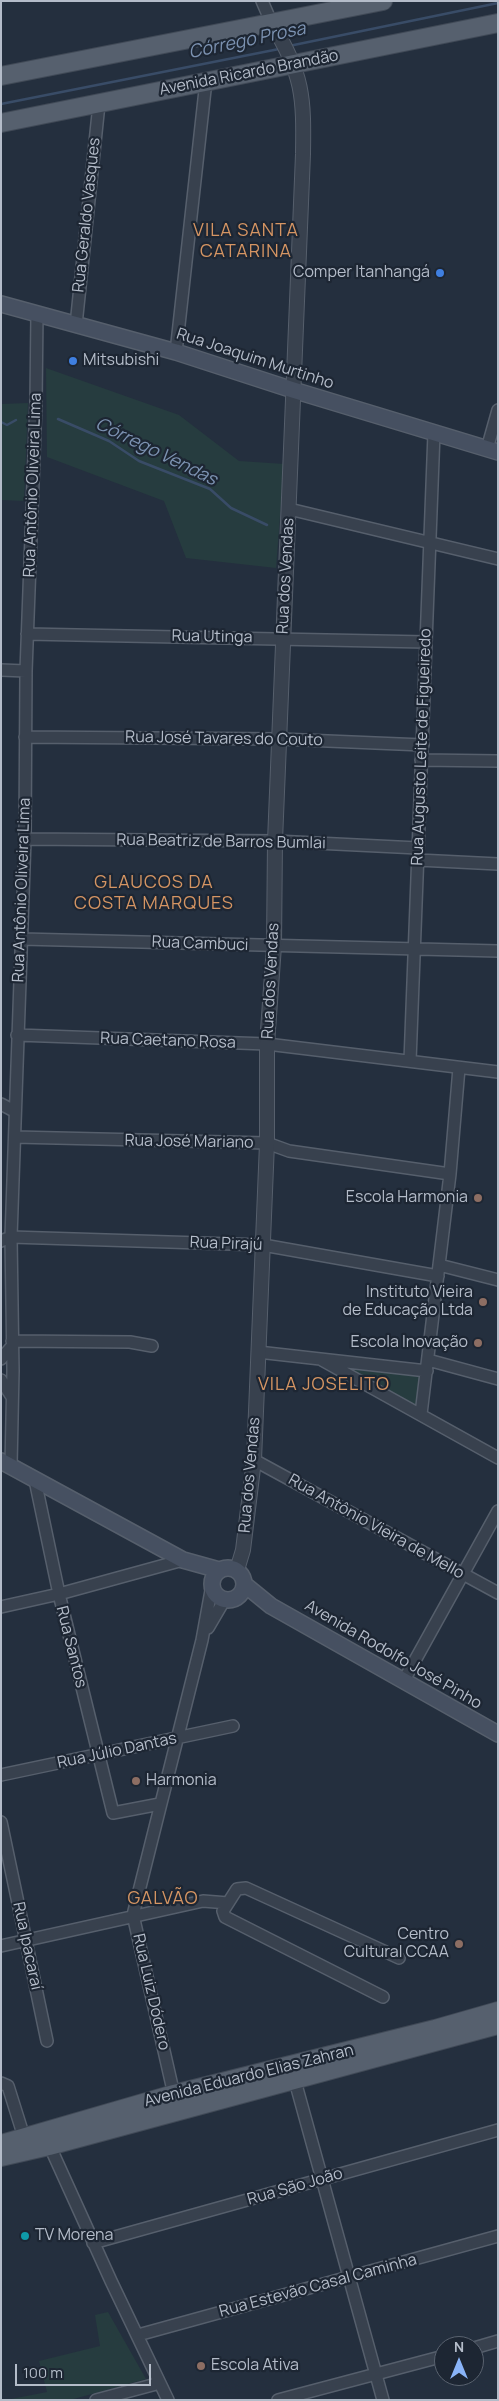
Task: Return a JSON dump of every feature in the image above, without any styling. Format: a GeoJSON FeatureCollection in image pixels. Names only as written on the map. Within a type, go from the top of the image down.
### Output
{"type":"FeatureCollection","features":[{"type":"Feature","properties":{"kind":"main road"},"geometry":{"type":"LineString","coordinates":[[1,76],[274,27],[383,1]]}},
{"type":"Feature","properties":{"kind":"main road","name":"Avenida Ricardo Brandão"},"geometry":{"type":"LineString","coordinates":[[1,123],[206,81],[292,60],[498,23]]}},
{"type":"Feature","properties":{"kind":"main road","name":"Rua Joaquim Murtinho"},"geometry":{"type":"LineString","coordinates":[[1,304],[176,352],[493,451]]}},
{"type":"Feature","properties":{"kind":"main road"},"geometry":{"type":"LineString","coordinates":[[6,1463],[215,1579]]}},
{"type":"Feature","properties":{"kind":"main road"},"geometry":{"type":"LineString","coordinates":[[230,1599],[242,1592],[244,1584],[242,1576],[236,1570],[224,1568],[215,1579],[216,1593],[230,1599],[272,1606]]}},
{"type":"Feature","properties":{"kind":"main road"},"geometry":{"type":"LineString","coordinates":[[244,1584],[272,1606]]}},
{"type":"Feature","properties":{"kind":"main road","name":"Avenida Rodolfo José Pinho"},"geometry":{"type":"LineString","coordinates":[[272,1606],[403,1682],[498,1734]]}},
{"type":"Feature","properties":{"kind":"main road","name":"Avenida Eduardo Elias Zahran"},"geometry":{"type":"LineString","coordinates":[[2,2152],[498,2011]]}},
{"type":"Feature","properties":{"kind":"main road","name":"Avenida Eduardo Elias Zahran"},"geometry":{"type":"LineString","coordinates":[[176,2102],[295,2081],[498,2025]]}},
{"type":"Feature","properties":{"kind":"main road"},"geometry":{"type":"LineString","coordinates":[[2,2152],[24,2137]]}},
{"type":"Feature","properties":{"kind":"main road","name":"Avenida Eduardo Elias Zahran"},"geometry":{"type":"LineString","coordinates":[[24,2137],[47,2139]]}},
{"type":"Feature","properties":{"kind":"street"},"geometry":{"type":"LineString","coordinates":[[262,1],[274,27]]}},
{"type":"Feature","properties":{"kind":"street","name":"Rua dos Vendas"},"geometry":{"type":"LineString","coordinates":[[236,1570],[243,1550],[254,1460],[267,1143],[267,1044],[274,946],[275,841],[304,106],[292,60],[274,27]]}},
{"type":"Feature","properties":{"kind":"street"},"geometry":{"type":"LineString","coordinates":[[176,352],[206,81]]}},
{"type":"Feature","properties":{"kind":"street","name":"Rua Geraldo Vasques"},"geometry":{"type":"LineString","coordinates":[[76,325],[99,104]]}},
{"type":"Feature","properties":{"kind":"street","name":"Rua Antônio Oliveira Lima"},"geometry":{"type":"LineString","coordinates":[[6,1463],[12,1398],[12,1343],[6,1239],[15,1138],[14,1111],[22,939],[25,839],[26,671],[36,402],[37,314]]}},
{"type":"Feature","properties":{"kind":"street"},"geometry":{"type":"LineString","coordinates":[[493,451],[498,410]]}},
{"type":"Feature","properties":{"kind":"street","name":"Rua Augusto Leite de Figueiredo"},"geometry":{"type":"LineString","coordinates":[[410,1061],[434,433]]}},
{"type":"Feature","properties":{"kind":"street"},"geometry":{"type":"LineString","coordinates":[[289,509],[498,559]]}},
{"type":"Feature","properties":{"kind":"street","name":"Rua Utinga"},"geometry":{"type":"LineString","coordinates":[[27,634],[426,642]]}},
{"type":"Feature","properties":{"kind":"street"},"geometry":{"type":"LineString","coordinates":[[1,670],[26,671]]}},
{"type":"Feature","properties":{"kind":"street","name":"Rua José Tavares do Couto"},"geometry":{"type":"LineString","coordinates":[[25,737],[280,739],[423,745]]}},
{"type":"Feature","properties":{"kind":"street"},"geometry":{"type":"LineString","coordinates":[[421,760],[498,761]]}},
{"type":"Feature","properties":{"kind":"street","name":"Rua Beatriz de Barros Bumlai"},"geometry":{"type":"LineString","coordinates":[[25,839],[275,841],[418,848]]}},
{"type":"Feature","properties":{"kind":"street"},"geometry":{"type":"LineString","coordinates":[[418,860],[498,864]]}},
{"type":"Feature","properties":{"kind":"street","name":"Rua Cambuci"},"geometry":{"type":"LineString","coordinates":[[22,939],[498,952]]}},
{"type":"Feature","properties":{"kind":"street","name":"Rua Caetano Rosa"},"geometry":{"type":"LineString","coordinates":[[17,1035],[267,1044],[498,1072]]}},
{"type":"Feature","properties":{"kind":"street"},"geometry":{"type":"LineString","coordinates":[[420,1414],[428,1365],[460,1068]]}},
{"type":"Feature","properties":{"kind":"street"},"geometry":{"type":"LineString","coordinates":[[1,1104],[14,1111]]}},
{"type":"Feature","properties":{"kind":"street","name":"Rua José Mariano"},"geometry":{"type":"LineString","coordinates":[[15,1138],[267,1143],[289,1151],[450,1174]]}},
{"type":"Feature","properties":{"kind":"street","name":"Rua Pirajú"},"geometry":{"type":"LineString","coordinates":[[6,1239],[263,1245],[498,1280]]}},
{"type":"Feature","properties":{"kind":"street"},"geometry":{"type":"LineString","coordinates":[[1,1359],[12,1343],[130,1342],[152,1346]]}},
{"type":"Feature","properties":{"kind":"street"},"geometry":{"type":"LineString","coordinates":[[258,1352],[320,1359],[428,1365],[498,1379]]}},
{"type":"Feature","properties":{"kind":"street"},"geometry":{"type":"LineString","coordinates":[[320,1359],[498,1458]]}},
{"type":"Feature","properties":{"kind":"street"},"geometry":{"type":"LineString","coordinates":[[1,1380],[12,1398]]}},
{"type":"Feature","properties":{"kind":"street","name":"Rua Antônio Vieira de Mello"},"geometry":{"type":"LineString","coordinates":[[254,1460],[498,1593]]}},
{"type":"Feature","properties":{"kind":"street","name":"Rua Santos"},"geometry":{"type":"LineString","coordinates":[[35,1480],[59,1594],[113,1813],[160,1804]]}},
{"type":"Feature","properties":{"kind":"street"},"geometry":{"type":"LineString","coordinates":[[403,1682],[498,1511]]}},
{"type":"Feature","properties":{"kind":"street"},"geometry":{"type":"LineString","coordinates":[[1,1607],[185,1561]]}},
{"type":"Feature","properties":{"kind":"street","name":"Rua Luiz Dódero"},"geometry":{"type":"LineString","coordinates":[[176,2102],[133,1916],[178,1739],[215,1579]]}},
{"type":"Feature","properties":{"kind":"street","name":"Rua Luiz Dódero"},"geometry":{"type":"LineString","coordinates":[[202,1640],[217,1610],[230,1599]]}},
{"type":"Feature","properties":{"kind":"street","name":"Rua Júlio Dantas"},"geometry":{"type":"LineString","coordinates":[[1,1775],[233,1726]]}},
{"type":"Feature","properties":{"kind":"street","name":"Rua Ipacaraí"},"geometry":{"type":"LineString","coordinates":[[1,1822],[47,2041]]}},
{"type":"Feature","properties":{"kind":"street"},"geometry":{"type":"LineString","coordinates":[[383,1997],[225,1917],[223,1911],[237,1889],[246,1888],[400,1958]]}},
{"type":"Feature","properties":{"kind":"street"},"geometry":{"type":"LineString","coordinates":[[1,1946],[203,1901],[228,1903]]}},
{"type":"Feature","properties":{"kind":"street"},"geometry":{"type":"LineString","coordinates":[[295,2081],[383,2400]]}},
{"type":"Feature","properties":{"kind":"street"},"geometry":{"type":"LineString","coordinates":[[3,2083],[8,2086],[24,2137]]}},
{"type":"Feature","properties":{"kind":"street","name":"Rua São João"},"geometry":{"type":"LineString","coordinates":[[93,2243],[498,2130]]}},
{"type":"Feature","properties":{"kind":"street"},"geometry":{"type":"LineString","coordinates":[[47,2139],[93,2243],[168,2400]]}},
{"type":"Feature","properties":{"kind":"street","name":"Rua Estevão Casal Caminha"},"geometry":{"type":"LineString","coordinates":[[138,2335],[498,2236]]}},
{"type":"Feature","properties":{"kind":"street"},"geometry":{"type":"LineString","coordinates":[[484,2345],[498,2341]]}},
{"type":"Feature","properties":{"kind":"street"},"geometry":{"type":"LineString","coordinates":[[278,2400],[434,2359]]}},
{"type":"Feature","properties":{"kind":"street"},"geometry":{"type":"LineString","coordinates":[[96,2400],[160,2383]]}},
{"type":"Feature","properties":{"kind":"green space"},"geometry":{"type":"Polygon","coordinates":[[[46,368],[179,415],[239,461],[284,464],[276,568],[186,558],[164,501],[47,457],[46,368]]]}},
{"type":"Feature","properties":{"kind":"green space"},"geometry":{"type":"Polygon","coordinates":[[[28,403],[24,501],[1,500],[1,404],[28,403]]]}},
{"type":"Feature","properties":{"kind":"green space"},"geometry":{"type":"Polygon","coordinates":[[[333,1363],[424,1375],[418,1407],[333,1363]]]}},
{"type":"Feature","properties":{"kind":"green space"},"geometry":{"type":"Polygon","coordinates":[[[108,2312],[146,2379],[70,2400],[6,2400],[47,2392],[39,2361],[100,2346],[95,2315],[108,2312]]]}},
{"type":"Feature","properties":{"kind":"waterway","name":"Córrego Prosa"},"geometry":{"type":"LineString","coordinates":[[289,46],[498,3]]}},
{"type":"Feature","properties":{"kind":"waterway","name":"Córrego Prosa"},"geometry":{"type":"LineString","coordinates":[[1,104],[279,49]]}},
{"type":"Feature","properties":{"kind":"waterway","name":"Córrego Vendas"},"geometry":{"type":"LineString","coordinates":[[58,419],[109,441],[139,461],[210,489],[231,508],[267,525]]}},
{"type":"Feature","properties":{"kind":"waterway","name":"Córrego Vendas"},"geometry":{"type":"LineString","coordinates":[[1,422],[7,425],[16,420]]}},
{"type":"Feature","properties":{"kind":"place","name":"Comper Itanhangá"},"geometry":{"type":"Point","coordinates":[440,273]}},
{"type":"Feature","properties":{"kind":"place","name":"Mitsubishi"},"geometry":{"type":"Point","coordinates":[73,361]}},
{"type":"Feature","properties":{"kind":"place","name":"Escola Harmonia"},"geometry":{"type":"Point","coordinates":[478,1198]}},
{"type":"Feature","properties":{"kind":"place","name":"Instituto Vieira de Educação Ltda"},"geometry":{"type":"Point","coordinates":[483,1302]}},
{"type":"Feature","properties":{"kind":"place","name":"Escola Inovação"},"geometry":{"type":"Point","coordinates":[478,1343]}},
{"type":"Feature","properties":{"kind":"place","name":"Harmonia"},"geometry":{"type":"Point","coordinates":[136,1781]}},
{"type":"Feature","properties":{"kind":"place","name":"Centro Cultural CCAA"},"geometry":{"type":"Point","coordinates":[459,1944]}},
{"type":"Feature","properties":{"kind":"place","name":"TV Morena"},"geometry":{"type":"Point","coordinates":[25,2236]}},
{"type":"Feature","properties":{"kind":"place","name":"Escola Ativa"},"geometry":{"type":"Point","coordinates":[201,2366]}},
{"type":"Feature","properties":{"kind":"district","name":"VILA SANTA CATARINA"},"geometry":{"type":"Point","coordinates":[246,241]}},
{"type":"Feature","properties":{"kind":"district","name":"GLAUCOS DA COSTA MARQUES"},"geometry":{"type":"Point","coordinates":[154,893]}},
{"type":"Feature","properties":{"kind":"district","name":"VILA JOSELITO"},"geometry":{"type":"Point","coordinates":[324,1385]}},
{"type":"Feature","properties":{"kind":"district","name":"GALVÃO"},"geometry":{"type":"Point","coordinates":[163,1899]}}]}
